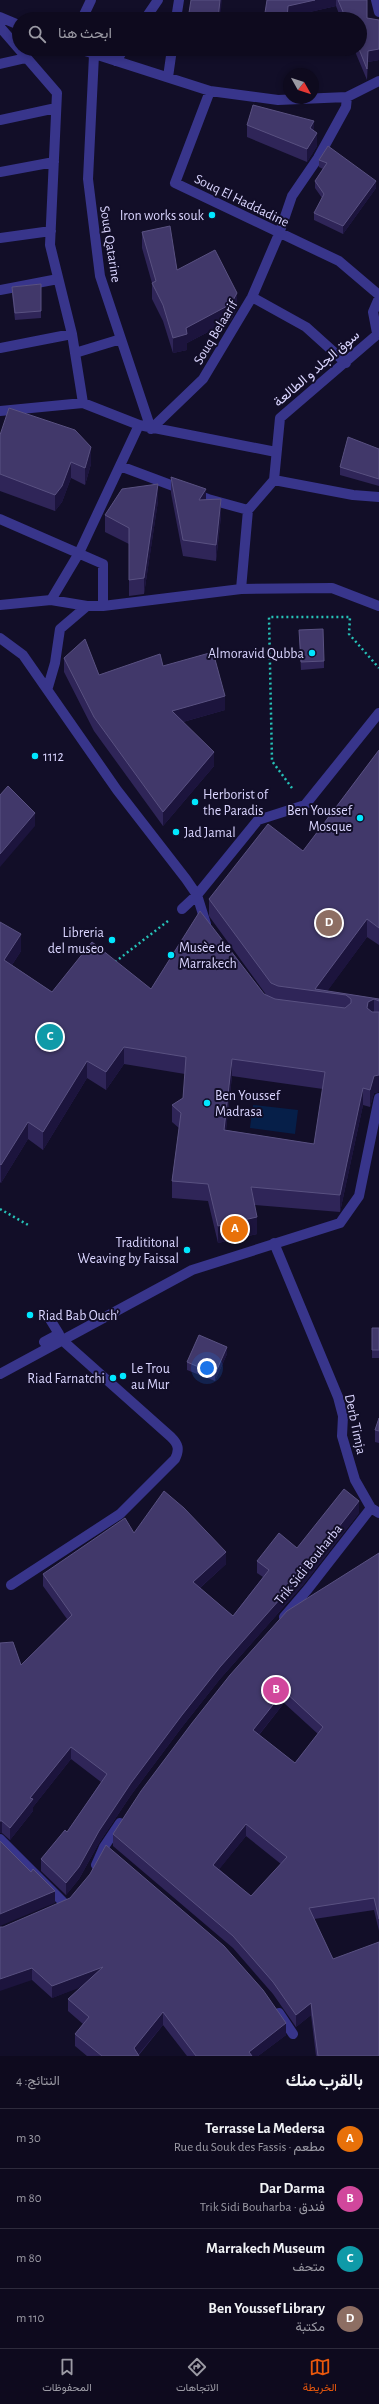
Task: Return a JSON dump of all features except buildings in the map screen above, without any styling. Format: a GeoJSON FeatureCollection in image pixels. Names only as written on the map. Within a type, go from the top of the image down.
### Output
{"type":"FeatureCollection","features":[{"type":"Feature","properties":{"kind":"street"},"geometry":{"type":"LineString","coordinates":[[85,12],[91,0]]}},
{"type":"Feature","properties":{"kind":"street"},"geometry":{"type":"LineString","coordinates":[[150,12],[158,0]]}},
{"type":"Feature","properties":{"kind":"street"},"geometry":{"type":"LineString","coordinates":[[177,12],[179,0]]}},
{"type":"Feature","properties":{"kind":"street"},"geometry":{"type":"LineString","coordinates":[[376,0],[379,12]]}},
{"type":"Feature","properties":{"kind":"street"},"geometry":{"type":"LineString","coordinates":[[0,17],[12,22]]}},
{"type":"Feature","properties":{"kind":"street"},"geometry":{"type":"LineString","coordinates":[[0,27],[12,41]]}},
{"type":"Feature","properties":{"kind":"street","name":"Souq Qatarine"},"geometry":{"type":"LineString","coordinates":[[94,56],[88,178],[100,276],[151,429]]}},
{"type":"Feature","properties":{"kind":"street"},"geometry":{"type":"LineString","coordinates":[[98,56],[210,91],[278,100],[347,97],[379,81]]}},
{"type":"Feature","properties":{"kind":"street"},"geometry":{"type":"LineString","coordinates":[[116,61],[119,56]]}},
{"type":"Feature","properties":{"kind":"street"},"geometry":{"type":"LineString","coordinates":[[168,77],[171,56]]}},
{"type":"Feature","properties":{"kind":"street"},"geometry":{"type":"LineString","coordinates":[[0,64],[26,58],[57,93],[50,245],[72,334],[83,403]]}},
{"type":"Feature","properties":{"kind":"street","name":"Souq El Haddadine"},"geometry":{"type":"LineString","coordinates":[[210,91],[175,183],[338,261],[379,295]]}},
{"type":"Feature","properties":{"kind":"street","name":"Souq Belaarif"},"geometry":{"type":"LineString","coordinates":[[151,429],[203,379],[252,297],[279,234],[292,196],[318,158],[346,107],[347,97]]}},
{"type":"Feature","properties":{"kind":"street"},"geometry":{"type":"LineString","coordinates":[[0,120],[56,108]]}},
{"type":"Feature","properties":{"kind":"street"},"geometry":{"type":"LineString","coordinates":[[0,172],[54,162]]}},
{"type":"Feature","properties":{"kind":"street"},"geometry":{"type":"LineString","coordinates":[[0,238],[51,231]]}},
{"type":"Feature","properties":{"kind":"street"},"geometry":{"type":"LineString","coordinates":[[0,290],[58,279]]}},
{"type":"Feature","properties":{"kind":"street"},"geometry":{"type":"LineString","coordinates":[[252,297],[306,327],[346,363]]}},
{"type":"Feature","properties":{"kind":"street"},"geometry":{"type":"LineString","coordinates":[[378,333],[373,312],[379,298]]}},
{"type":"Feature","properties":{"kind":"street","name":"سوق الجلد و الطالعة"},"geometry":{"type":"LineString","coordinates":[[274,480],[280,418],[346,363],[378,333]]}},
{"type":"Feature","properties":{"kind":"street"},"geometry":{"type":"LineString","coordinates":[[0,348],[72,334]]}},
{"type":"Feature","properties":{"kind":"street"},"geometry":{"type":"LineString","coordinates":[[75,353],[121,339]]}},
{"type":"Feature","properties":{"kind":"street"},"geometry":{"type":"LineString","coordinates":[[0,411],[83,403],[151,429],[276,452]]}},
{"type":"Feature","properties":{"kind":"street"},"geometry":{"type":"LineString","coordinates":[[51,600],[79,553],[139,425]]}},
{"type":"Feature","properties":{"kind":"street"},"geometry":{"type":"LineString","coordinates":[[120,466],[208,499],[248,510]]}},
{"type":"Feature","properties":{"kind":"street"},"geometry":{"type":"LineString","coordinates":[[241,589],[248,510],[274,480],[353,495],[379,498]]}},
{"type":"Feature","properties":{"kind":"street"},"geometry":{"type":"LineString","coordinates":[[0,519],[103,564],[103,606]]}},
{"type":"Feature","properties":{"kind":"street"},"geometry":{"type":"LineString","coordinates":[[0,605],[51,600],[87,606],[103,606],[241,589],[332,588],[379,606]]}},
{"type":"Feature","properties":{"kind":"street"},"geometry":{"type":"LineString","coordinates":[[48,687],[55,663],[60,629],[87,606]]}},
{"type":"Feature","properties":{"kind":"street"},"geometry":{"type":"LineString","coordinates":[[0,638],[23,655],[48,687],[70,724],[117,790],[197,895],[204,922],[214,935]]}},
{"type":"Feature","properties":{"kind":"street"},"geometry":{"type":"LineString","coordinates":[[182,909],[197,895],[258,820],[304,805],[379,713]]}},
{"type":"Feature","properties":{"kind":"street"},"geometry":{"type":"LineString","coordinates":[[0,1374],[192,1270],[340,1223],[348,1214],[359,1196],[379,1098]]}},
{"type":"Feature","properties":{"kind":"street","name":"Derb Timja"},"geometry":{"type":"LineString","coordinates":[[274,1243],[338,1397],[343,1416],[342,1436],[355,1480],[375,1510]]}},
{"type":"Feature","properties":{"kind":"street"},"geometry":{"type":"LineString","coordinates":[[48,1316],[59,1334],[44,1342],[48,1347]]}},
{"type":"Feature","properties":{"kind":"street"},"geometry":{"type":"LineString","coordinates":[[11,1585],[120,1514],[175,1459],[179,1449],[177,1443],[62,1340]]}},
{"type":"Feature","properties":{"kind":"street","name":"Trik Sidi Bouharba"},"geometry":{"type":"LineString","coordinates":[[276,1626],[375,1510]]}},
{"type":"Feature","properties":{"kind":"street"},"geometry":{"type":"LineString","coordinates":[[89,1877],[107,1849],[124,1817]]}},
{"type":"Feature","properties":{"kind":"street"},"geometry":{"type":"LineString","coordinates":[[0,1840],[66,1906]]}},
{"type":"Feature","properties":{"kind":"street"},"geometry":{"type":"LineString","coordinates":[[54,1910],[66,1906],[76,1894]]}},
{"type":"Feature","properties":{"kind":"street"},"geometry":{"type":"LineString","coordinates":[[272,2004],[293,2034]]}},
{"type":"Feature","properties":{"kind":"path"},"geometry":{"type":"LineString","coordinates":[[304,805],[272,761],[269,617],[350,617],[349,634],[379,668]]}},
{"type":"Feature","properties":{"kind":"path"},"geometry":{"type":"LineString","coordinates":[[111,965],[182,909]]}},
{"type":"Feature","properties":{"kind":"path"},"geometry":{"type":"LineString","coordinates":[[0,1209],[30,1226]]}},
{"type":"Feature","properties":{"kind":"water"},"geometry":{"type":"Polygon","coordinates":[[[253,1105],[298,1110],[295,1134],[250,1128],[253,1105]]]}},
{"type":"Feature","properties":{"kind":"place","name":"Iron works souk"},"geometry":{"type":"Point","coordinates":[212,215]}},
{"type":"Feature","properties":{"kind":"place","name":"Almoravid Qubba"},"geometry":{"type":"Point","coordinates":[312,653]}},
{"type":"Feature","properties":{"kind":"place","name":"1112"},"geometry":{"type":"Point","coordinates":[35,756]}},
{"type":"Feature","properties":{"kind":"place","name":"Herborist of the Paradis"},"geometry":{"type":"Point","coordinates":[195,802]}},
{"type":"Feature","properties":{"kind":"place","name":"Ben Youssef Mosque"},"geometry":{"type":"Point","coordinates":[360,818]}},
{"type":"Feature","properties":{"kind":"place","name":"Jad Jamal"},"geometry":{"type":"Point","coordinates":[176,832]}},
{"type":"Feature","properties":{"kind":"place","name":"Ben Youssef Library"},"geometry":{"type":"Point","coordinates":[329,923]}},
{"type":"Feature","properties":{"kind":"place","name":"Libreria del museo"},"geometry":{"type":"Point","coordinates":[112,940]}},
{"type":"Feature","properties":{"kind":"place","name":"Musèe de Marrakech"},"geometry":{"type":"Point","coordinates":[171,955]}},
{"type":"Feature","properties":{"kind":"place","name":"Marrakech Museum"},"geometry":{"type":"Point","coordinates":[50,1037]}},
{"type":"Feature","properties":{"kind":"place","name":"Ben Youssef Madrasa"},"geometry":{"type":"Point","coordinates":[207,1103]}},
{"type":"Feature","properties":{"kind":"place","name":"Terrasse La Medersa"},"geometry":{"type":"Point","coordinates":[235,1229]}},
{"type":"Feature","properties":{"kind":"place","name":"Tradititonal Weaving by Faissal"},"geometry":{"type":"Point","coordinates":[187,1250]}},
{"type":"Feature","properties":{"kind":"place","name":"Riad Bab Ouch’"},"geometry":{"type":"Point","coordinates":[30,1315]}},
{"type":"Feature","properties":{"kind":"place","name":"Le Trou au Mur"},"geometry":{"type":"Point","coordinates":[123,1376]}},
{"type":"Feature","properties":{"kind":"place","name":"Riad Farnatchi"},"geometry":{"type":"Point","coordinates":[113,1378]}},
{"type":"Feature","properties":{"kind":"place","name":"Dar Darma"},"geometry":{"type":"Point","coordinates":[276,1690]}}]}
